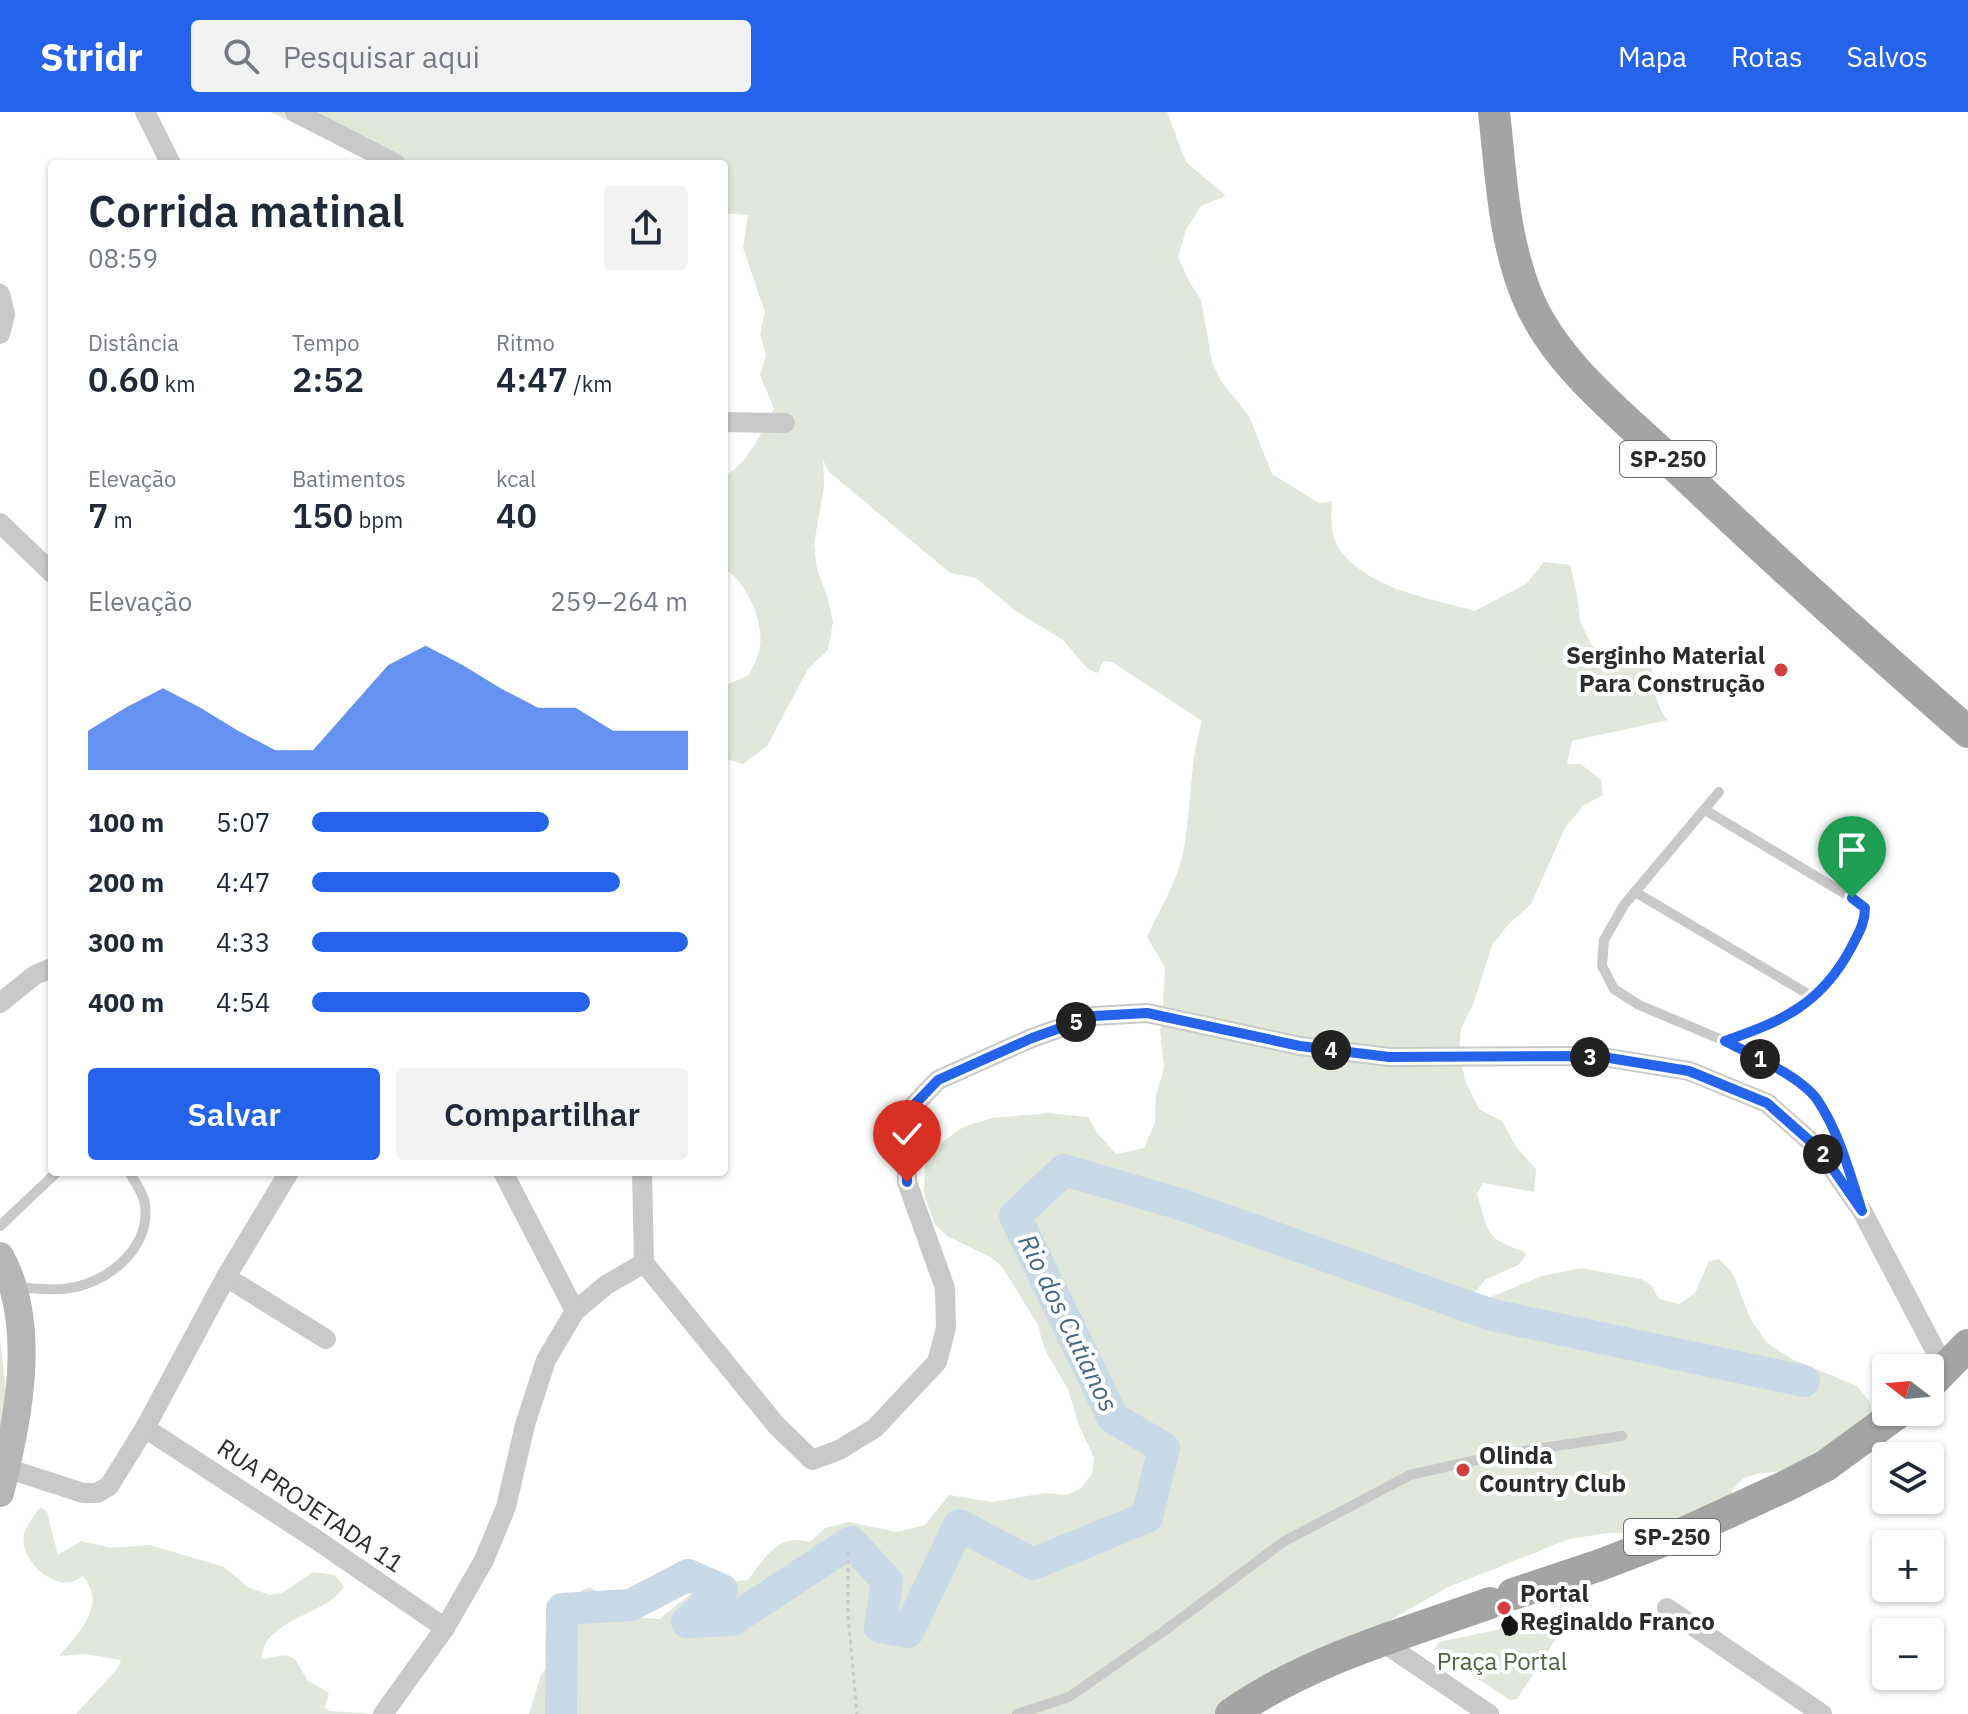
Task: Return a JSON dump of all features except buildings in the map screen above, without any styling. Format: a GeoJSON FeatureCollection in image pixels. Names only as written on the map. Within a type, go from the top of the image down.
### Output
{"type":"FeatureCollection","features":[{"type":"Feature","properties":{"kind":"main road","name":"SP-250"},"geometry":{"type":"LineString","coordinates":[[1494,112],[1508,242],[1528,298],[1551,340],[1585,380],[1750,538],[1968,732]]}},
{"type":"Feature","properties":{"kind":"main road"},"geometry":{"type":"LineString","coordinates":[[0,1256],[13,1287],[20,1332],[21,1389],[3,1480]]}},
{"type":"Feature","properties":{"kind":"main road"},"geometry":{"type":"LineString","coordinates":[[1944,1370],[1968,1345]]}},
{"type":"Feature","properties":{"kind":"main road","name":"SP-250"},"geometry":{"type":"LineString","coordinates":[[1231,1714],[1332,1660],[1681,1534],[1825,1466],[1880,1426]]}},
{"type":"Feature","properties":{"kind":"street"},"geometry":{"type":"LineString","coordinates":[[145,112],[169,160]]}},
{"type":"Feature","properties":{"kind":"street"},"geometry":{"type":"LineString","coordinates":[[295,112],[388,160]]}},
{"type":"Feature","properties":{"kind":"street"},"geometry":{"type":"LineString","coordinates":[[0,294],[5,314],[0,334]]}},
{"type":"Feature","properties":{"kind":"street"},"geometry":{"type":"LineString","coordinates":[[728,422],[785,423]]}},
{"type":"Feature","properties":{"kind":"street"},"geometry":{"type":"LineString","coordinates":[[4,533],[48,570]]}},
{"type":"Feature","properties":{"kind":"street"},"geometry":{"type":"LineString","coordinates":[[0,1003],[35,975],[48,970]]}},
{"type":"Feature","properties":{"kind":"street"},"geometry":{"type":"LineString","coordinates":[[642,1176],[644,1263],[776,1425],[812,1460],[839,1450],[875,1428],[937,1362],[946,1328],[945,1288],[907,1182],[906,1136],[915,1104],[938,1080],[1032,1038],[1094,1016],[1147,1013],[1300,1046],[1389,1057],[1597,1056],[1689,1071],[1767,1103],[1819,1149],[1862,1211],[1928,1354]]}},
{"type":"Feature","properties":{"kind":"street"},"geometry":{"type":"LineString","coordinates":[[3,1480],[83,1493],[97,1493],[109,1486],[145,1428],[226,1277],[287,1176]]}},
{"type":"Feature","properties":{"kind":"street"},"geometry":{"type":"LineString","coordinates":[[505,1176],[575,1311]]}},
{"type":"Feature","properties":{"kind":"street"},"geometry":{"type":"LineString","coordinates":[[383,1714],[445,1628],[484,1560],[506,1507],[525,1425],[546,1360],[575,1311],[606,1285],[644,1263]]}},
{"type":"Feature","properties":{"kind":"street"},"geometry":{"type":"LineString","coordinates":[[226,1277],[326,1339]]}},
{"type":"Feature","properties":{"kind":"street","name":"RUA PROJETADA 11"},"geometry":{"type":"LineString","coordinates":[[145,1428],[445,1628]]}},
{"type":"Feature","properties":{"kind":"street"},"geometry":{"type":"LineString","coordinates":[[1667,1608],[1793,1706],[1822,1714]]}},
{"type":"Feature","properties":{"kind":"street"},"geometry":{"type":"LineString","coordinates":[[1381,1641],[1489,1714]]}},
{"type":"Feature","properties":{"kind":"lane"},"geometry":{"type":"LineString","coordinates":[[1719,792],[1624,905],[1604,940],[1602,966],[1614,989],[1639,1005],[1725,1041],[1780,1070],[1817,1099],[1838,1140],[1862,1211]]}},
{"type":"Feature","properties":{"kind":"lane"},"geometry":{"type":"LineString","coordinates":[[1705,810],[1865,908],[1865,921],[1837,974],[1813,997],[1766,1026],[1725,1041]]}},
{"type":"Feature","properties":{"kind":"lane"},"geometry":{"type":"LineString","coordinates":[[1635,892],[1813,997]]}},
{"type":"Feature","properties":{"kind":"lane"},"geometry":{"type":"LineString","coordinates":[[0,1226],[53,1176]]}},
{"type":"Feature","properties":{"kind":"lane"},"geometry":{"type":"LineString","coordinates":[[13,1287],[65,1289],[90,1283],[116,1271],[136,1245],[146,1222],[145,1202],[131,1176]]}},
{"type":"Feature","properties":{"kind":"lane"},"geometry":{"type":"LineString","coordinates":[[1017,1714],[1069,1697],[1283,1542],[1410,1475],[1503,1454],[1622,1436]]}},
{"type":"Feature","properties":{"kind":"path"},"geometry":{"type":"LineString","coordinates":[[848,1552],[848,1615],[857,1714]]}},
{"type":"Feature","properties":{"kind":"green space"},"geometry":{"type":"Polygon","coordinates":[[[270,112],[1167,112],[1186,162],[1226,196],[1201,206],[1186,230],[1178,257],[1201,300],[1212,362],[1221,381],[1249,416],[1272,474],[1319,503],[1332,501],[1331,520],[1337,545],[1367,575],[1420,597],[1475,611],[1526,584],[1544,562],[1570,565],[1580,622],[1593,647],[1651,654],[1656,698],[1668,720],[1572,741],[1567,764],[1581,764],[1601,780],[1603,795],[1583,806],[1565,828],[1531,904],[1492,945],[1473,1005],[1461,1028],[1459,1054],[1466,1083],[1479,1109],[1502,1121],[1516,1147],[1536,1169],[1534,1192],[1483,1183],[1477,1194],[1490,1232],[1501,1242],[1524,1251],[1526,1255],[1518,1265],[1485,1280],[1473,1295],[1481,1301],[1542,1276],[1582,1268],[1641,1279],[1651,1285],[1659,1299],[1679,1304],[1695,1293],[1709,1261],[1719,1259],[1733,1274],[1751,1320],[1767,1343],[1792,1359],[1857,1386],[1870,1402],[1872,1425],[1798,1471],[1759,1473],[1744,1478],[1733,1489],[1728,1505],[1723,1509],[1698,1508],[1669,1527],[1649,1534],[1608,1533],[1569,1539],[1446,1588],[1228,1714],[529,1714],[541,1675],[559,1653],[564,1601],[589,1587],[613,1599],[634,1617],[660,1619],[700,1590],[748,1580],[773,1549],[789,1541],[810,1542],[825,1528],[848,1522],[897,1532],[925,1525],[949,1495],[992,1502],[1045,1493],[1067,1495],[1081,1488],[1092,1474],[1094,1457],[1079,1426],[1068,1389],[1045,1350],[1037,1323],[1002,1267],[992,1258],[947,1236],[935,1224],[924,1195],[925,1165],[933,1149],[963,1127],[992,1118],[1049,1113],[1088,1117],[1116,1154],[1144,1148],[1155,1123],[1156,1095],[1164,1068],[1160,1029],[1165,967],[1147,937],[1182,857],[1194,756],[1202,721],[1112,662],[1103,661],[1098,673],[1088,669],[1063,640],[1016,611],[976,578],[950,573],[829,472],[823,460],[824,486],[814,544],[817,570],[833,622],[828,650],[808,669],[767,746],[743,764],[728,759],[728,684],[749,675],[758,655],[760,629],[747,594],[728,572],[728,474],[747,456],[774,409],[760,375],[766,355],[760,334],[765,312],[743,248],[748,215],[728,213],[728,160],[386,160],[340,145],[270,112]]]}},
{"type":"Feature","properties":{"kind":"green space"},"geometry":{"type":"Polygon","coordinates":[[[0,1339],[6,1391],[0,1442],[0,1339]]]}},
{"type":"Feature","properties":{"kind":"green space"},"geometry":{"type":"Polygon","coordinates":[[[40,1507],[47,1512],[58,1555],[81,1541],[111,1548],[150,1545],[224,1567],[248,1587],[269,1595],[282,1593],[313,1572],[335,1575],[344,1586],[337,1596],[273,1635],[265,1646],[262,1659],[286,1655],[295,1659],[308,1681],[329,1693],[325,1707],[329,1711],[375,1714],[76,1714],[117,1669],[121,1660],[84,1654],[59,1656],[87,1619],[93,1602],[92,1594],[83,1576],[71,1582],[54,1580],[31,1561],[26,1552],[24,1535],[40,1507]]]}},
{"type":"Feature","properties":{"kind":"green space","name":"Praça Portal"},"geometry":{"type":"Polygon","coordinates":[[[1545,1613],[1558,1627],[1559,1634],[1517,1699],[1510,1700],[1434,1650],[1439,1642],[1501,1629],[1505,1635],[1516,1634],[1521,1625],[1545,1613]]]}},
{"type":"Feature","properties":{"kind":"waterway","name":"Rio dos Cutianos"},"geometry":{"type":"LineString","coordinates":[[561,1714],[562,1609],[631,1605],[688,1575],[722,1590],[687,1622],[732,1620],[851,1542],[887,1581],[880,1627],[908,1632],[959,1525],[1033,1564],[1147,1517],[1164,1448],[1113,1418],[1015,1216],[1064,1170],[1183,1205],[1492,1315],[1804,1381]]}},
{"type":"Feature","properties":{"kind":"place","name":"Serginho Material Para Construção"},"geometry":{"type":"Point","coordinates":[1781,670]}},
{"type":"Feature","properties":{"kind":"place","name":"Olinda Country Club"},"geometry":{"type":"Point","coordinates":[1463,1470]}},
{"type":"Feature","properties":{"kind":"place","name":"Portal Reginaldo Franco"},"geometry":{"type":"Point","coordinates":[1504,1608]}},
{"type":"Feature","properties":{"kind":"route"},"geometry":{"type":"LineString","coordinates":[[907,1182],[906,1136],[915,1104],[938,1080],[1032,1038],[1094,1016],[1147,1013],[1300,1046],[1389,1057],[1498,1059],[1597,1056],[1689,1071],[1767,1103],[1819,1149],[1862,1211],[1838,1140],[1817,1099],[1780,1070],[1725,1041],[1766,1026],[1797,1009],[1837,974],[1865,921],[1865,908],[1852,898]]}}]}
